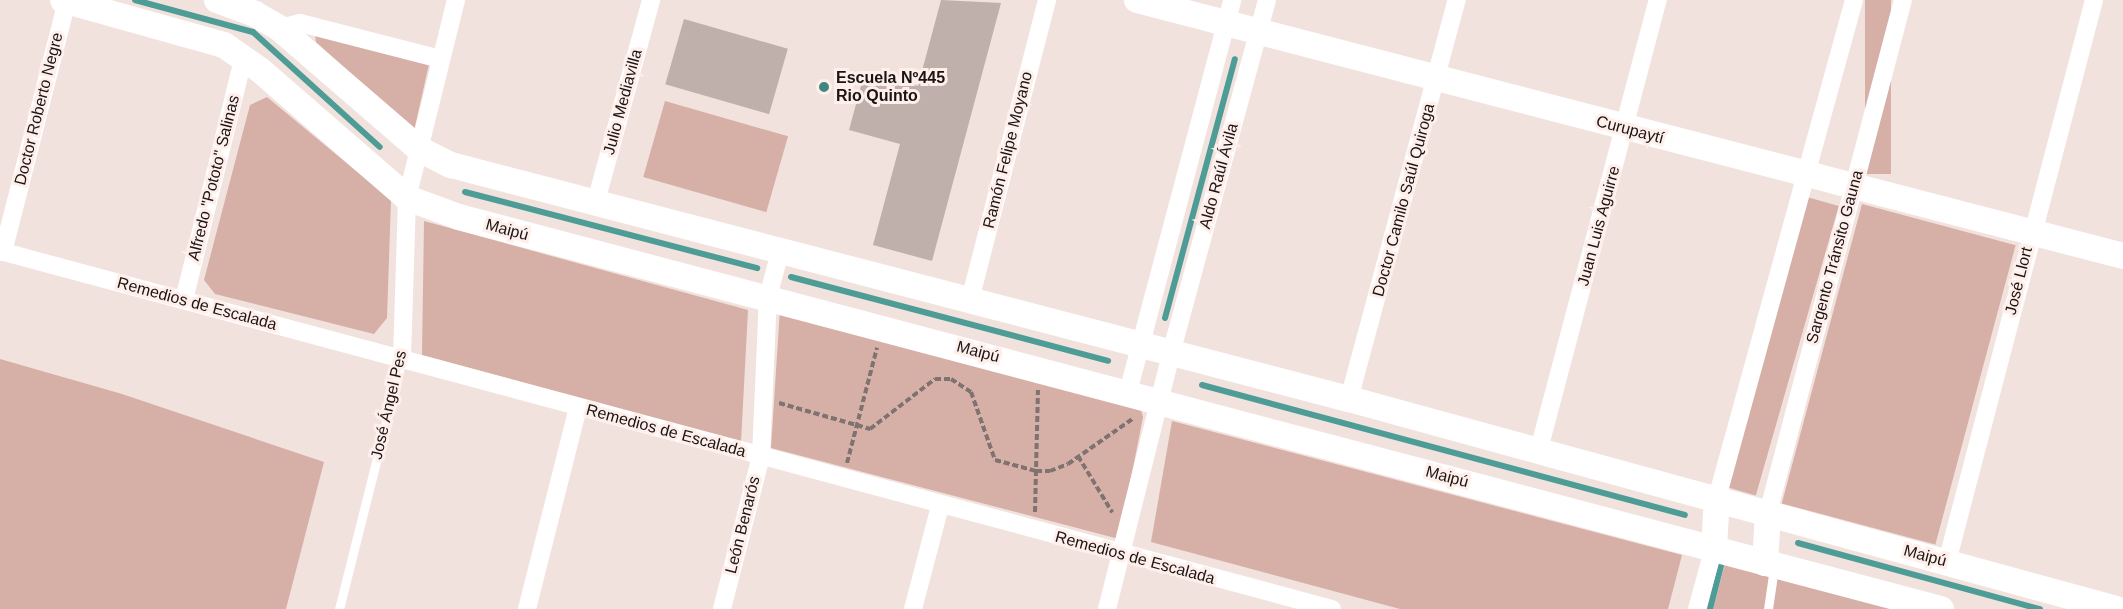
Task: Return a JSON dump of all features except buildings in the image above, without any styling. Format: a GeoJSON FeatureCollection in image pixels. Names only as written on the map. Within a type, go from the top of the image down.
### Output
{"type":"FeatureCollection","features":[{"type":"Feature","properties":{"kind":"street","name":"Maipú"},"geometry":{"type":"LineString","coordinates":[[217,0],[257,7],[419,149],[452,165],[595,205],[1349,399],[1538,453],[1717,498],[2116,609]]}},
{"type":"Feature","properties":{"kind":"street"},"geometry":{"type":"LineString","coordinates":[[419,149],[456,0]]}},
{"type":"Feature","properties":{"kind":"street","name":"Julio Mediavilla"},"geometry":{"type":"LineString","coordinates":[[595,205],[651,0]]}},
{"type":"Feature","properties":{"kind":"street","name":"Ramón Felipe Moyano"},"geometry":{"type":"LineString","coordinates":[[970,300],[1047,0]]}},
{"type":"Feature","properties":{"kind":"street","name":"Curupaytí"},"geometry":{"type":"LineString","coordinates":[[1137,0],[1229,12],[1258,33],[2123,256]]}},
{"type":"Feature","properties":{"kind":"street","name":"Aldo Raúl Ávila"},"geometry":{"type":"LineString","coordinates":[[1160,400],[1267,0]]}},
{"type":"Feature","properties":{"kind":"street","name":"Doctor Camilo Saúl Quiroga"},"geometry":{"type":"LineString","coordinates":[[1349,399],[1457,0]]}},
{"type":"Feature","properties":{"kind":"street","name":"Juan Luis Aguirre"},"geometry":{"type":"LineString","coordinates":[[1538,453],[1658,0]]}},
{"type":"Feature","properties":{"kind":"street"},"geometry":{"type":"LineString","coordinates":[[1697,609],[1714,547],[1717,498],[1854,0]]}},
{"type":"Feature","properties":{"kind":"street","name":"Sargento Tránsito Gauna"},"geometry":{"type":"LineString","coordinates":[[1768,513],[1903,0]]}},
{"type":"Feature","properties":{"kind":"street","name":"José Llort"},"geometry":{"type":"LineString","coordinates":[[1947,562],[2031,233],[2094,0]]}},
{"type":"Feature","properties":{"kind":"street","name":"Maipú"},"geometry":{"type":"LineString","coordinates":[[65,1],[207,39],[244,56],[407,198],[459,217],[768,297],[1130,401],[1160,400],[1714,547],[1874,596],[1941,609]]}},
{"type":"Feature","properties":{"kind":"street","name":"Doctor Roberto Negre"},"geometry":{"type":"LineString","coordinates":[[1,251],[65,1]]}},
{"type":"Feature","properties":{"kind":"street","name":"Aldo Raúl Ávila"},"geometry":{"type":"LineString","coordinates":[[1130,401],[1140,345],[1229,12]]}},
{"type":"Feature","properties":{"kind":"street"},"geometry":{"type":"LineString","coordinates":[[279,28],[300,22],[440,60]]}},
{"type":"Feature","properties":{"kind":"street","name":"Alfredo \"Pototo\" Salinas"},"geometry":{"type":"LineString","coordinates":[[184,300],[244,56]]}},
{"type":"Feature","properties":{"kind":"street","name":"José Ángel Pes"},"geometry":{"type":"LineString","coordinates":[[402,358],[407,198],[419,149]]}},
{"type":"Feature","properties":{"kind":"street","name":"Remedios de Escalada"},"geometry":{"type":"LineString","coordinates":[[1,251],[402,358],[1302,605],[1332,609]]}},
{"type":"Feature","properties":{"kind":"street","name":"León Benarós"},"geometry":{"type":"LineString","coordinates":[[722,609],[760,456],[768,297],[780,252]]}},
{"type":"Feature","properties":{"kind":"street"},"geometry":{"type":"LineString","coordinates":[[1107,609],[1160,400]]}},
{"type":"Feature","properties":{"kind":"street"},"geometry":{"type":"LineString","coordinates":[[527,609],[578,407]]}},
{"type":"Feature","properties":{"kind":"street"},"geometry":{"type":"LineString","coordinates":[[913,609],[940,506]]}},
{"type":"Feature","properties":{"kind":"street"},"geometry":{"type":"LineString","coordinates":[[1768,513],[1769,564]]}},
{"type":"Feature","properties":{"kind":"lane","name":"José Ángel Pes"},"geometry":{"type":"LineString","coordinates":[[339,609],[402,358]]}},
{"type":"Feature","properties":{"kind":"lane"},"geometry":{"type":"LineString","coordinates":[[1768,609],[1769,564]]}},
{"type":"Feature","properties":{"kind":"path"},"geometry":{"type":"LineString","coordinates":[[847,464],[879,340]]}},
{"type":"Feature","properties":{"kind":"path"},"geometry":{"type":"LineString","coordinates":[[778,402],[870,429],[935,379],[951,379],[971,392],[995,460],[1036,471],[1050,471],[1078,456],[1138,415]]}},
{"type":"Feature","properties":{"kind":"path"},"geometry":{"type":"LineString","coordinates":[[1035,512],[1038,384]]}},
{"type":"Feature","properties":{"kind":"path"},"geometry":{"type":"LineString","coordinates":[[778,413],[779,391]]}},
{"type":"Feature","properties":{"kind":"path"},"geometry":{"type":"LineString","coordinates":[[1130,401],[1138,415],[1138,421]]}},
{"type":"Feature","properties":{"kind":"path"},"geometry":{"type":"LineString","coordinates":[[1078,456],[1117,519],[1119,508]]}},
{"type":"Feature","properties":{"kind":"path"},"geometry":{"type":"LineString","coordinates":[[837,461],[858,466]]}},
{"type":"Feature","properties":{"kind":"path"},"geometry":{"type":"LineString","coordinates":[[1024,509],[1046,515]]}},
{"type":"Feature","properties":{"kind":"shaded area"},"geometry":{"type":"Polygon","coordinates":[[[1865,0],[1891,0],[1891,174],[1865,174],[1865,0]]]}},
{"type":"Feature","properties":{"kind":"shaded area"},"geometry":{"type":"Polygon","coordinates":[[[315,34],[429,64],[414,131],[316,42],[315,34]]]}},
{"type":"Feature","properties":{"kind":"shaded area"},"geometry":{"type":"Polygon","coordinates":[[[267,97],[391,200],[387,318],[374,334],[215,294],[204,280],[250,105],[267,97]]]}},
{"type":"Feature","properties":{"kind":"shaded area"},"geometry":{"type":"Polygon","coordinates":[[[665,101],[788,136],[766,212],[643,177],[665,101]]]}},
{"type":"Feature","properties":{"kind":"shaded area"},"geometry":{"type":"Polygon","coordinates":[[[1807,197],[1839,206],[1756,495],[1724,486],[1807,197]]]}},
{"type":"Feature","properties":{"kind":"shaded area"},"geometry":{"type":"Polygon","coordinates":[[[1862,204],[2016,245],[1935,545],[1782,503],[1862,204]]]}},
{"type":"Feature","properties":{"kind":"shaded area"},"geometry":{"type":"Polygon","coordinates":[[[424,221],[748,310],[741,442],[422,355],[424,221]]]}},
{"type":"Feature","properties":{"kind":"shaded area"},"geometry":{"type":"Polygon","coordinates":[[[780,309],[1141,410],[1143,417],[1119,539],[771,448],[780,309]]]}},
{"type":"Feature","properties":{"kind":"shaded area"},"geometry":{"type":"Polygon","coordinates":[[[0,359],[122,394],[324,462],[286,609],[0,609],[0,359]]]}},
{"type":"Feature","properties":{"kind":"shaded area"},"geometry":{"type":"Polygon","coordinates":[[[1172,421],[1682,555],[1668,609],[1400,609],[1151,542],[1172,421]]]}},
{"type":"Feature","properties":{"kind":"shaded area"},"geometry":{"type":"Polygon","coordinates":[[[1725,564],[1895,609],[1713,609],[1725,564]]]}},
{"type":"Feature","properties":{"kind":"waterway"},"geometry":{"type":"LineString","coordinates":[[135,0],[253,32],[380,147]]}},
{"type":"Feature","properties":{"kind":"waterway"},"geometry":{"type":"LineString","coordinates":[[1165,318],[1235,59]]}},
{"type":"Feature","properties":{"kind":"waterway"},"geometry":{"type":"LineString","coordinates":[[465,192],[757,268]]}},
{"type":"Feature","properties":{"kind":"waterway"},"geometry":{"type":"LineString","coordinates":[[791,277],[1108,361]]}},
{"type":"Feature","properties":{"kind":"waterway"},"geometry":{"type":"LineString","coordinates":[[1202,385],[1685,515]]}},
{"type":"Feature","properties":{"kind":"waterway"},"geometry":{"type":"LineString","coordinates":[[1798,543],[2040,609]]}},
{"type":"Feature","properties":{"kind":"waterway"},"geometry":{"type":"LineString","coordinates":[[1710,609],[1722,562]]}},
{"type":"Feature","properties":{"kind":"place","name":"Escuela Nº445 Rio Quinto"},"geometry":{"type":"Point","coordinates":[824,87]}}]}
